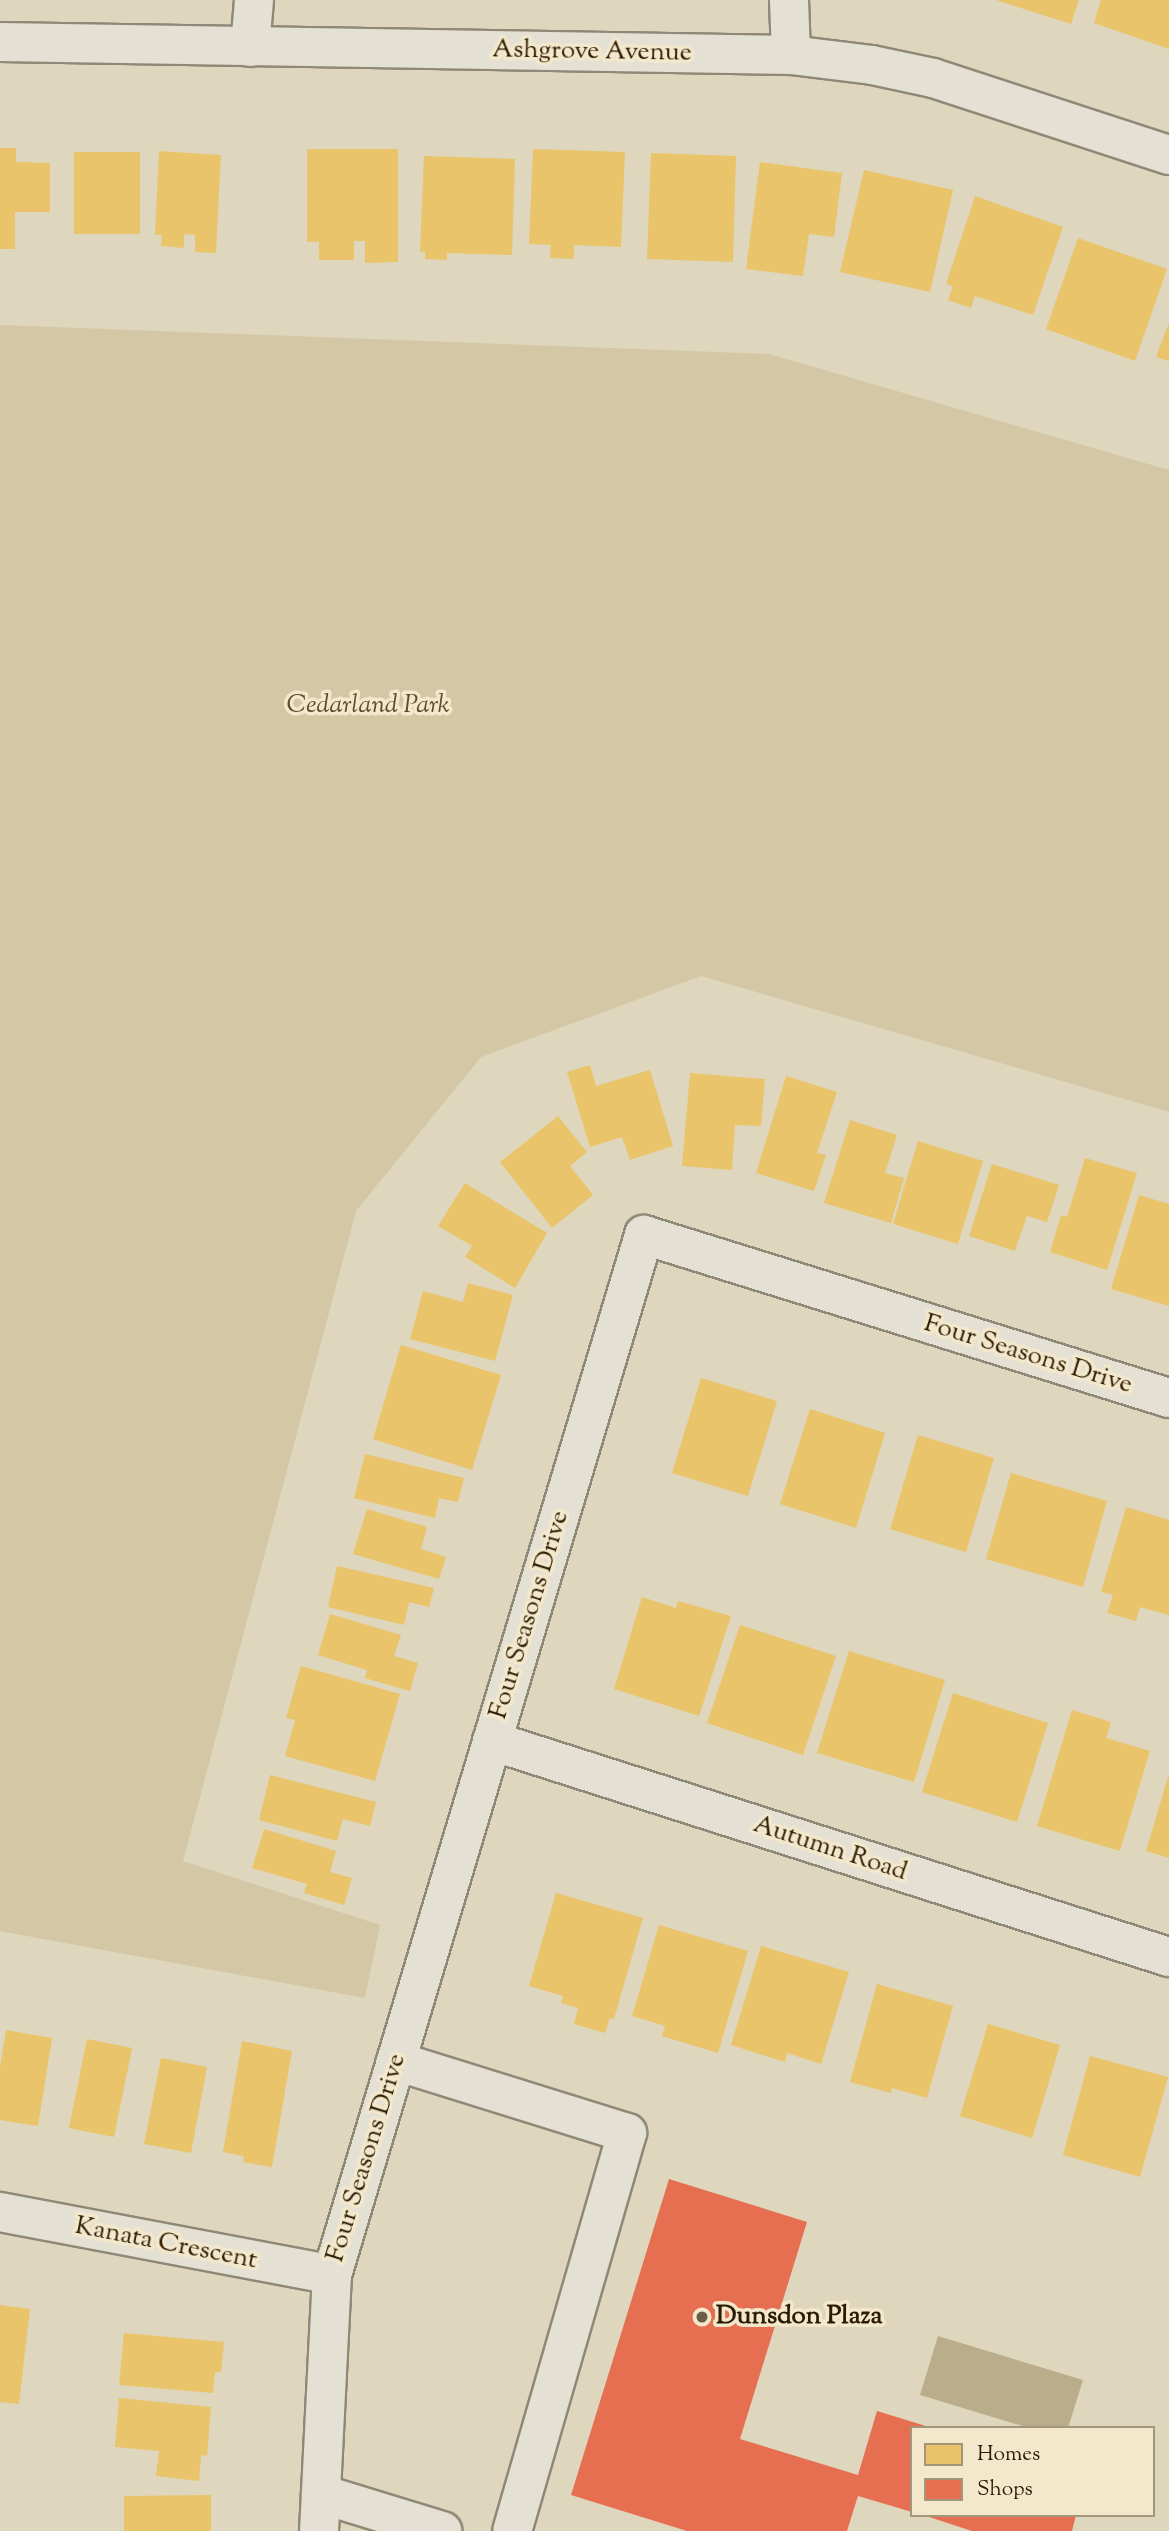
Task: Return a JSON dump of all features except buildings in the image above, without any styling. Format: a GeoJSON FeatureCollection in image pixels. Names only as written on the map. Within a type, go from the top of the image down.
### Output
{"type":"FeatureCollection","features":[{"type":"Feature","properties":{"kind":"street"},"geometry":{"type":"LineString","coordinates":[[250,47],[254,0]]}},
{"type":"Feature","properties":{"kind":"street"},"geometry":{"type":"LineString","coordinates":[[789,0],[791,55]]}},
{"type":"Feature","properties":{"kind":"street","name":"Ashgrove Avenue"},"geometry":{"type":"LineString","coordinates":[[0,42],[791,55],[872,65],[933,78],[1169,155]]}},
{"type":"Feature","properties":{"kind":"street","name":"Four Seasons Drive"},"geometry":{"type":"LineString","coordinates":[[320,2513],[331,2275],[644,1235],[1169,1398]]}},
{"type":"Feature","properties":{"kind":"street","name":"Autumn Road"},"geometry":{"type":"LineString","coordinates":[[492,1741],[1169,1957]]}},
{"type":"Feature","properties":{"kind":"street"},"geometry":{"type":"LineString","coordinates":[[396,2062],[626,2133],[512,2531]]}},
{"type":"Feature","properties":{"kind":"street","name":"Kanata Crescent"},"geometry":{"type":"LineString","coordinates":[[0,2212],[331,2275]]}},
{"type":"Feature","properties":{"kind":"street"},"geometry":{"type":"LineString","coordinates":[[320,2513],[442,2531]]}},
{"type":"Feature","properties":{"kind":"green space","name":"Cedarland Park"},"geometry":{"type":"Polygon","coordinates":[[[0,325],[769,354],[1169,470],[1169,1112],[701,976],[481,1057],[356,1211],[183,1861],[380,1925],[365,1998],[0,1931],[0,325]]]}},
{"type":"Feature","properties":{"kind":"shaded area"},"geometry":{"type":"Polygon","coordinates":[[[938,2336],[1083,2380],[1069,2426],[1022,2426],[920,2395],[938,2336]]]}},
{"type":"Feature","properties":{"kind":"place","name":"Dunsdon Plaza"},"geometry":{"type":"Point","coordinates":[702,2317]}}]}
